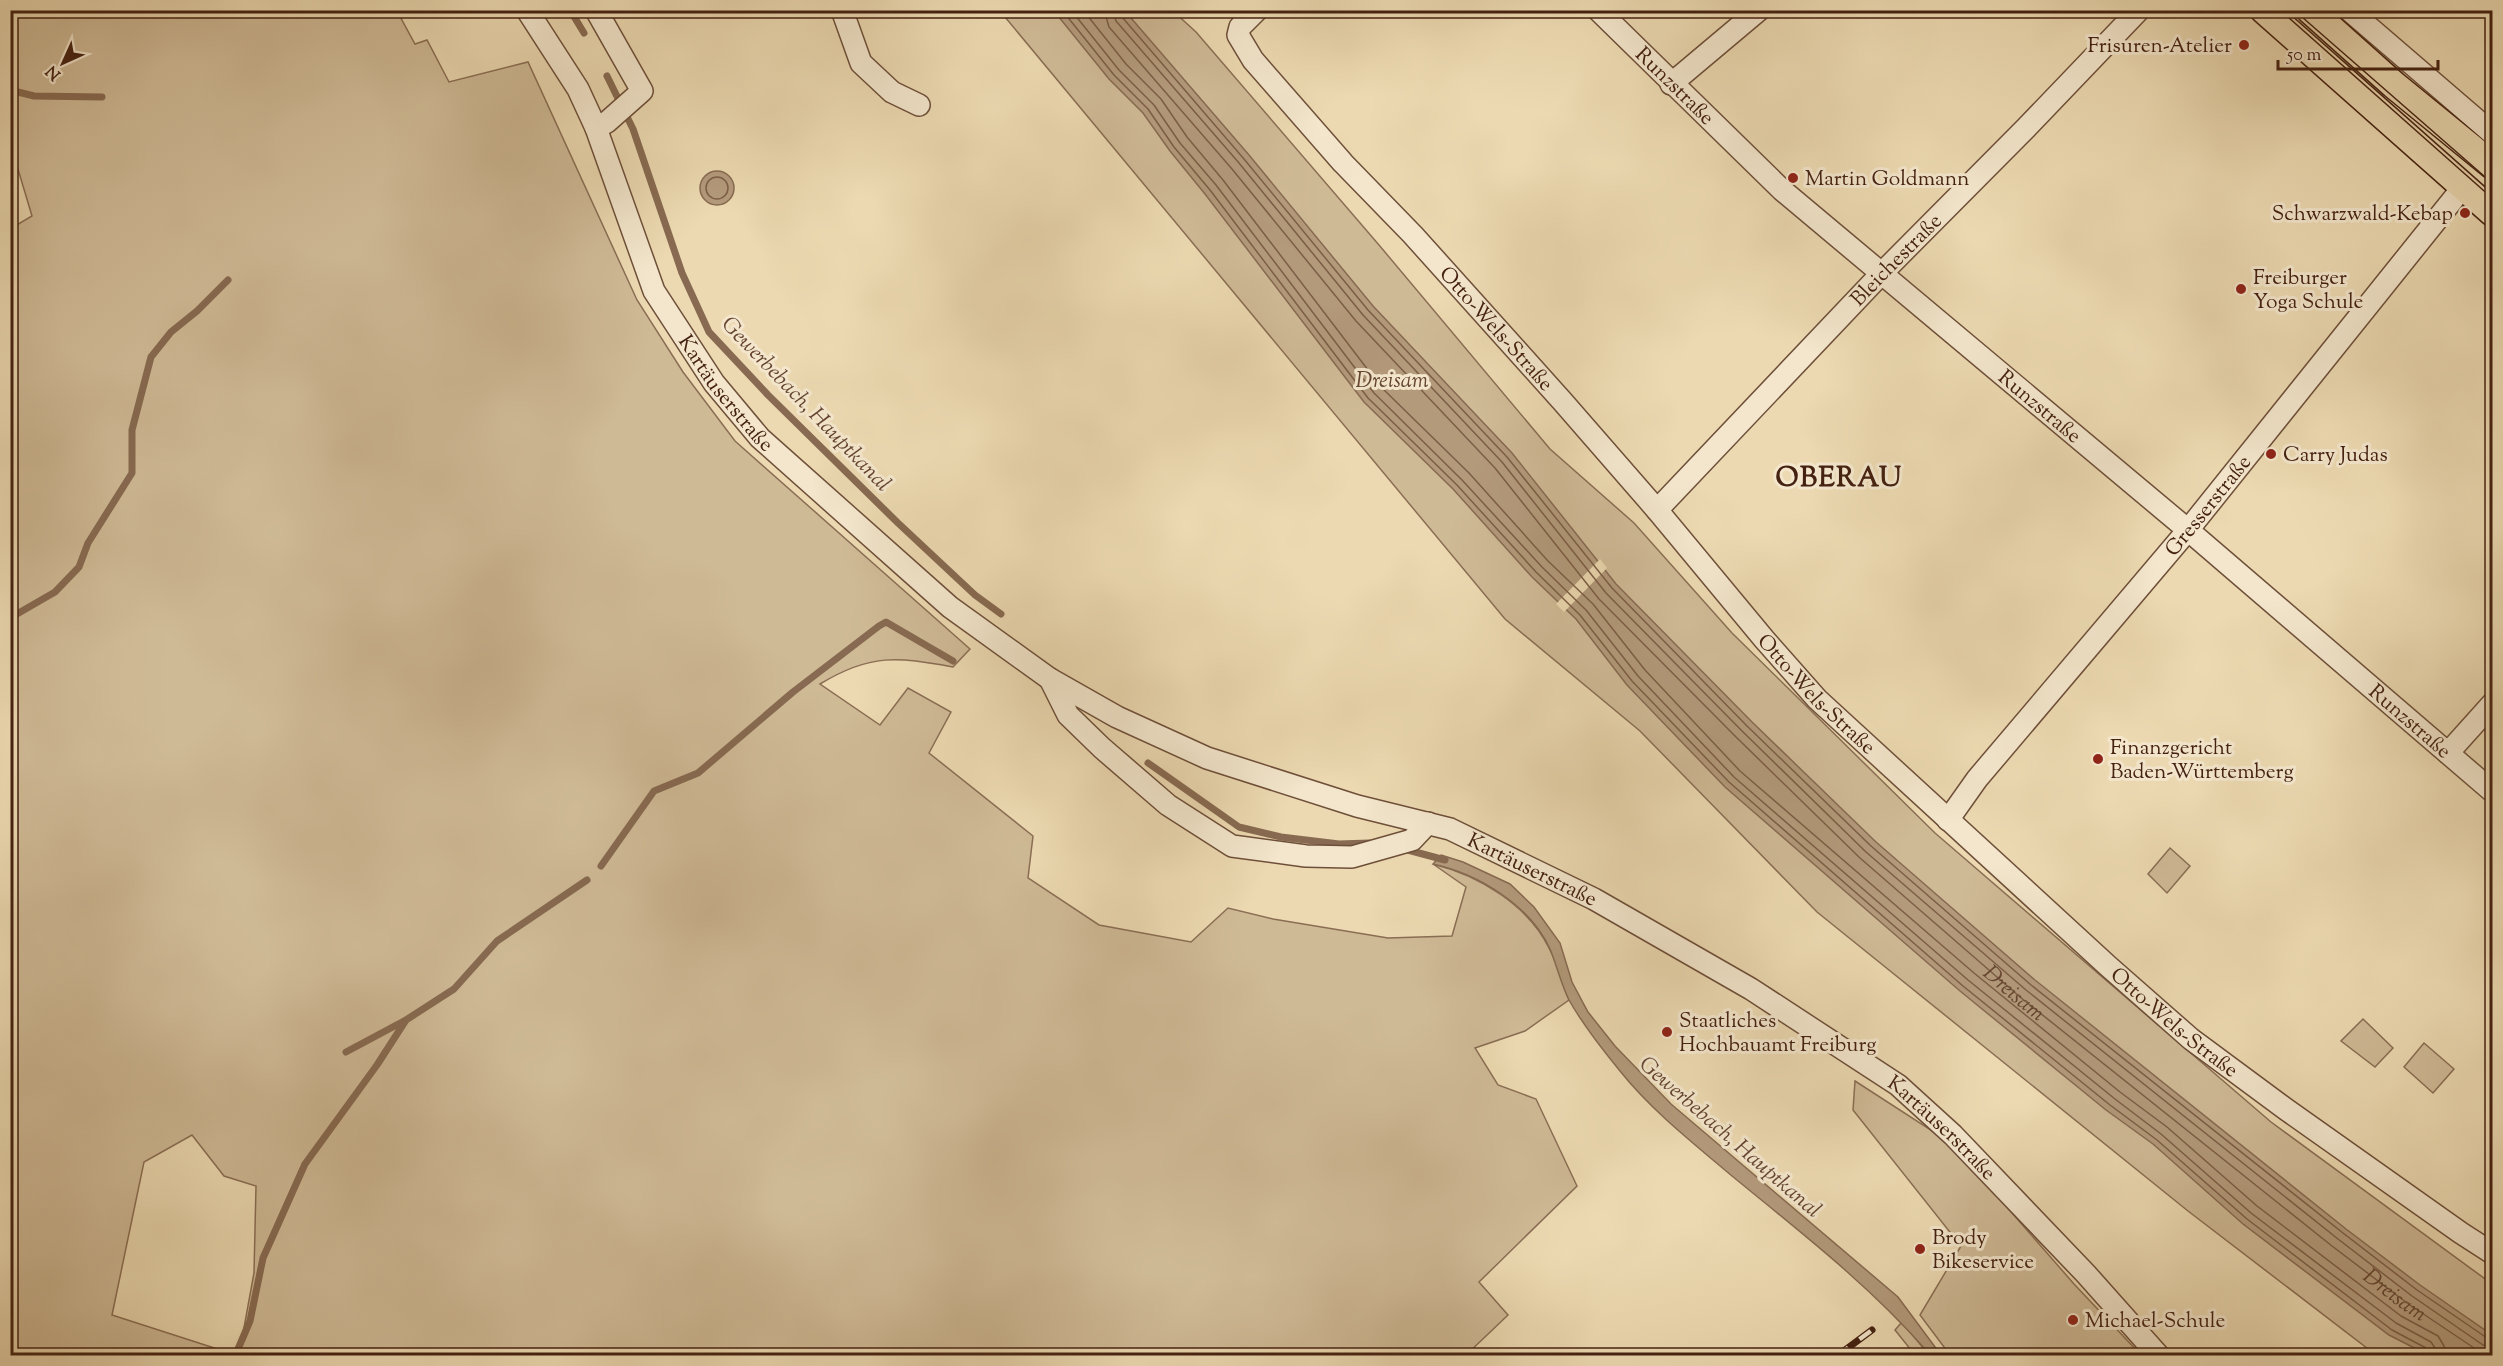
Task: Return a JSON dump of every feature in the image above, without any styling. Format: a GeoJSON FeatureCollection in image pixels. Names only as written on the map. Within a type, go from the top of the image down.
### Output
{"type":"FeatureCollection","features":[{"type":"Feature","properties":{"kind":"main road"},"geometry":{"type":"LineString","coordinates":[[2264,10],[2493,212]]}},
{"type":"Feature","properties":{"kind":"main road"},"geometry":{"type":"LineString","coordinates":[[2310,10],[2394,85],[2493,165]]}},
{"type":"Feature","properties":{"kind":"street","name":"Kartäuserstraße"},"geometry":{"type":"LineString","coordinates":[[527,10],[602,125],[654,291],[714,383],[760,438],[950,607],[1050,679],[1117,717],[1207,758],[1357,806],[1450,829],[1594,899],[1751,989],[1898,1085],[1953,1135],[1992,1175],[2086,1274],[2159,1356]]}},
{"type":"Feature","properties":{"kind":"street"},"geometry":{"type":"LineString","coordinates":[[596,10],[642,91],[602,125]]}},
{"type":"Feature","properties":{"kind":"street"},"geometry":{"type":"LineString","coordinates":[[842,10],[861,63],[892,93],[919,105]]}},
{"type":"Feature","properties":{"kind":"street","name":"Otto-Wels-Straße"},"geometry":{"type":"LineString","coordinates":[[1257,10],[1240,27],[1238,35],[1253,60],[1343,163],[1413,235],[1657,510],[1806,687],[2142,997],[2210,1054],[2460,1233],[2493,1253]]}},
{"type":"Feature","properties":{"kind":"street","name":"Runzstraße"},"geometry":{"type":"LineString","coordinates":[[1598,10],[1671,84],[1782,190],[2188,530],[2493,791]]}},
{"type":"Feature","properties":{"kind":"street"},"geometry":{"type":"LineString","coordinates":[[1671,84],[1760,10]]}},
{"type":"Feature","properties":{"kind":"street","name":"Bleichestraße"},"geometry":{"type":"LineString","coordinates":[[1657,510],[1881,274],[2139,10]]}},
{"type":"Feature","properties":{"kind":"street"},"geometry":{"type":"LineString","coordinates":[[2349,10],[2491,129]]}},
{"type":"Feature","properties":{"kind":"street","name":"Gresserstraße"},"geometry":{"type":"LineString","coordinates":[[1948,820],[1977,779],[2188,530],[2463,187]]}},
{"type":"Feature","properties":{"kind":"street","name":"Kartäuserstraße"},"geometry":{"type":"LineString","coordinates":[[1050,679],[1068,716],[1102,748],[1168,805],[1232,846],[1306,856],[1352,857],[1412,840],[1428,823]]}},
{"type":"Feature","properties":{"kind":"street"},"geometry":{"type":"LineString","coordinates":[[2448,753],[2493,704]]}},
{"type":"Feature","properties":{"kind":"shaded area"},"geometry":{"type":"Polygon","coordinates":[[[348,10],[349,15],[359,11],[397,11],[415,44],[427,40],[449,82],[528,62],[637,300],[683,372],[735,441],[970,649],[953,667],[916,661],[885,660],[854,667],[820,684],[880,725],[908,688],[951,712],[929,753],[1033,836],[1028,878],[1099,925],[1191,942],[1228,908],[1273,919],[1388,938],[1452,936],[1466,887],[1433,864],[1467,876],[1500,894],[1515,905],[1540,932],[1552,954],[1569,1000],[1525,1031],[1475,1048],[1498,1085],[1536,1099],[1577,1186],[1479,1282],[1508,1315],[1465,1356],[239,1355],[254,1273],[256,1186],[224,1176],[192,1135],[144,1162],[112,1315],[236,1355],[11,1355],[10,229],[32,216],[11,146],[11,11],[348,10]]]}},
{"type":"Feature","properties":{"kind":"shaded area"},"geometry":{"type":"Polygon","coordinates":[[[1000,11],[1173,11],[1196,32],[1550,449],[1634,523],[1732,633],[1935,833],[2271,1122],[2492,1284],[2492,1355],[2376,1355],[2188,1211],[1817,912],[1640,731],[1505,619],[1000,11]]]}},
{"type":"Feature","properties":{"kind":"shaded area"},"geometry":{"type":"Polygon","coordinates":[[[2170,848],[2190,866],[2167,893],[2148,874],[2170,848]]]}},
{"type":"Feature","properties":{"kind":"shaded area"},"geometry":{"type":"Polygon","coordinates":[[[2363,1019],[2393,1048],[2375,1067],[2341,1041],[2363,1019]]]}},
{"type":"Feature","properties":{"kind":"shaded area"},"geometry":{"type":"Polygon","coordinates":[[[2424,1043],[2454,1069],[2433,1093],[2404,1067],[2424,1043]]]}},
{"type":"Feature","properties":{"kind":"shaded area"},"geometry":{"type":"Polygon","coordinates":[[[1855,1081],[1951,1143],[2074,1284],[2141,1355],[1950,1355],[1920,1315],[1961,1246],[1853,1110],[1855,1081]]]}},
{"type":"Feature","properties":{"kind":"shaded area"},"geometry":{"type":"Polygon","coordinates":[[[1902,1322],[1929,1355],[1915,1355],[1895,1330],[1902,1322]]]}},
{"type":"Feature","properties":{"kind":"water","name":"Dreisam"},"geometry":{"type":"Polygon","coordinates":[[[1054,11],[1125,11],[1249,155],[1373,306],[1512,453],[1616,584],[1752,722],[1876,842],[2035,980],[2346,1229],[2420,1285],[2492,1335],[2492,1355],[2428,1355],[2389,1335],[2243,1224],[2153,1144],[2106,1110],[1960,991],[1725,787],[1627,685],[1576,619],[1532,577],[1453,489],[1364,402],[1143,113],[1109,79],[1054,11]]]}},
{"type":"Feature","properties":{"kind":"water"},"geometry":{"type":"Polygon","coordinates":[[[717,171],[729,176],[734,188],[729,200],[717,205],[705,200],[700,188],[705,176],[717,171]]]}},
{"type":"Feature","properties":{"kind":"water"},"geometry":{"type":"Polygon","coordinates":[[[1441,855],[1463,862],[1510,884],[1534,907],[1560,943],[1572,982],[1588,1012],[1615,1046],[1671,1104],[1898,1297],[1941,1355],[1929,1355],[1903,1325],[1857,1280],[1688,1139],[1632,1086],[1580,1019],[1566,994],[1550,949],[1530,919],[1516,905],[1485,884],[1467,875],[1433,864],[1441,855]]]}},
{"type":"Feature","properties":{"kind":"pier"},"geometry":{"type":"Polygon","coordinates":[[[1600,559],[1607,568],[1564,612],[1556,604],[1600,559]]]}},
{"type":"Feature","properties":{"kind":"waterway","name":"Gewerbebach, Hauptkanal"},"geometry":{"type":"LineString","coordinates":[[570,10],[584,33]]}},
{"type":"Feature","properties":{"kind":"waterway","name":"Gewerbebach, Hauptkanal"},"geometry":{"type":"LineString","coordinates":[[607,76],[633,129],[682,273],[709,332],[768,395],[898,523],[975,595],[1001,614]]}},
{"type":"Feature","properties":{"kind":"waterway"},"geometry":{"type":"LineString","coordinates":[[10,90],[34,96],[102,97]]}},
{"type":"Feature","properties":{"kind":"waterway"},"geometry":{"type":"LineString","coordinates":[[10,618],[55,592],[79,567],[88,543],[132,473],[132,430],[151,357],[171,332],[197,311],[228,280]]}},
{"type":"Feature","properties":{"kind":"waterway"},"geometry":{"type":"LineString","coordinates":[[601,866],[654,791],[698,773],[793,692],[879,626],[886,622],[953,661]]}},
{"type":"Feature","properties":{"kind":"waterway","name":"Gewerbebach, Hauptkanal"},"geometry":{"type":"LineString","coordinates":[[1148,763],[1239,827],[1281,837],[1339,844],[1369,843]]}},
{"type":"Feature","properties":{"kind":"waterway","name":"Gewerbebach, Hauptkanal"},"geometry":{"type":"LineString","coordinates":[[1404,849],[1445,860]]}},
{"type":"Feature","properties":{"kind":"waterway"},"geometry":{"type":"LineString","coordinates":[[235,1356],[250,1321],[263,1258],[305,1164],[377,1065],[406,1020],[454,989],[497,941],[587,880]]}},
{"type":"Feature","properties":{"kind":"waterway"},"geometry":{"type":"LineString","coordinates":[[346,1052],[404,1021]]}},
{"type":"Feature","properties":{"kind":"tram line"},"geometry":{"type":"LineString","coordinates":[[2280,10],[2492,198]]}},
{"type":"Feature","properties":{"kind":"tram line"},"geometry":{"type":"LineString","coordinates":[[2294,10],[2492,183]]}},
{"type":"Feature","properties":{"kind":"railway"},"geometry":{"type":"LineString","coordinates":[[1837,1356],[1872,1330]]}},
{"type":"Feature","properties":{"kind":"place","name":"Frisuren-Atelier"},"geometry":{"type":"Point","coordinates":[2244,45]}},
{"type":"Feature","properties":{"kind":"place","name":"Martin Goldmann"},"geometry":{"type":"Point","coordinates":[1793,178]}},
{"type":"Feature","properties":{"kind":"place","name":"Schwarzwald-Kebap"},"geometry":{"type":"Point","coordinates":[2465,213]}},
{"type":"Feature","properties":{"kind":"place","name":"Freiburger Yoga Schule"},"geometry":{"type":"Point","coordinates":[2241,289]}},
{"type":"Feature","properties":{"kind":"place","name":"Carry Judas"},"geometry":{"type":"Point","coordinates":[2271,454]}},
{"type":"Feature","properties":{"kind":"place","name":"Finanzgericht Baden-Württemberg"},"geometry":{"type":"Point","coordinates":[2098,759]}},
{"type":"Feature","properties":{"kind":"place","name":"Staatliches Hochbauamt Freiburg"},"geometry":{"type":"Point","coordinates":[1667,1032]}},
{"type":"Feature","properties":{"kind":"place","name":"Brody Bikeservice"},"geometry":{"type":"Point","coordinates":[1920,1249]}},
{"type":"Feature","properties":{"kind":"place","name":"Michael-Schule"},"geometry":{"type":"Point","coordinates":[2073,1320]}},
{"type":"Feature","properties":{"kind":"district","name":"OBERAU"},"geometry":{"type":"Point","coordinates":[1839,477]}}]}
